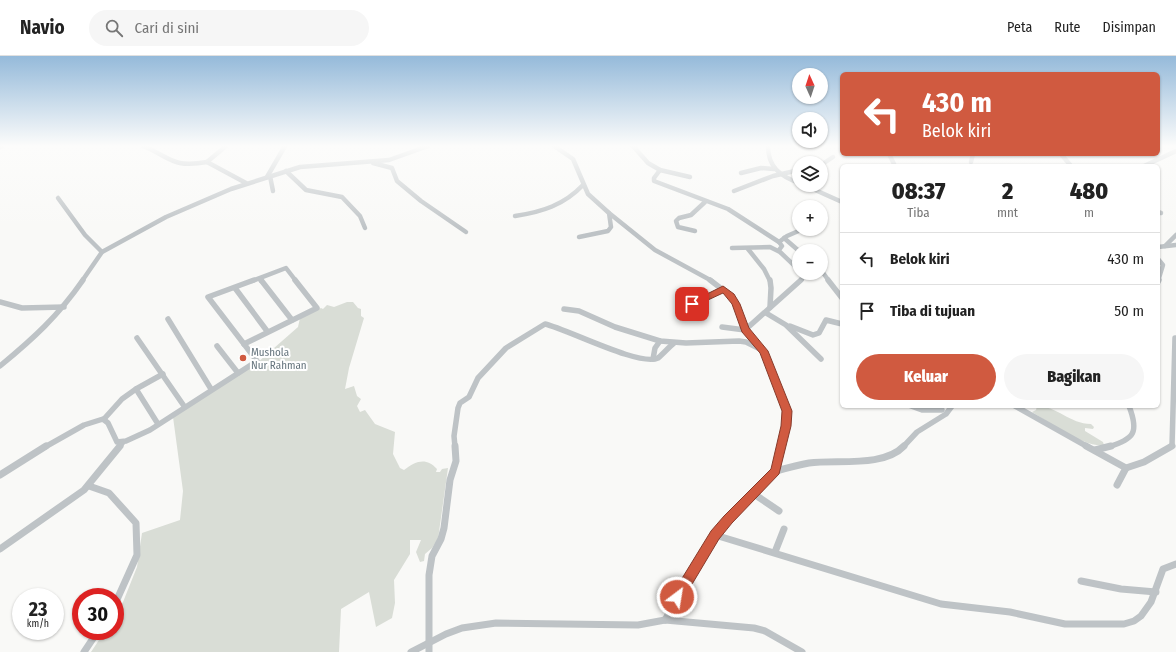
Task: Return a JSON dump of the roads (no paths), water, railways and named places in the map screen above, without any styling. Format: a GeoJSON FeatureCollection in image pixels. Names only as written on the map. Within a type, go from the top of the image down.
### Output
{"type":"FeatureCollection","features":[{"type":"Feature","properties":{"kind":"street"},"geometry":{"type":"LineString","coordinates":[[229,174],[246,183]]}},
{"type":"Feature","properties":{"kind":"street"},"geometry":{"type":"LineString","coordinates":[[270,174],[268,177],[273,191]]}},
{"type":"Feature","properties":{"kind":"street"},"geometry":{"type":"LineString","coordinates":[[0,366],[31,341],[64,307],[102,252],[166,217],[246,183],[278,174]]}},
{"type":"Feature","properties":{"kind":"street"},"geometry":{"type":"LineString","coordinates":[[289,174],[306,190],[342,197],[360,216],[365,228]]}},
{"type":"Feature","properties":{"kind":"street"},"geometry":{"type":"LineString","coordinates":[[394,174],[397,180],[421,201],[466,232]]}},
{"type":"Feature","properties":{"kind":"street"},"geometry":{"type":"LineString","coordinates":[[579,174],[588,194],[609,213],[655,250],[708,278],[723,289],[734,300],[745,330],[764,351],[787,411],[786,426],[776,471],[728,519],[715,535],[677,597],[665,620]]}},
{"type":"Feature","properties":{"kind":"street"},"geometry":{"type":"LineString","coordinates":[[657,174],[654,178],[654,181],[734,212],[792,247]]}},
{"type":"Feature","properties":{"kind":"street"},"geometry":{"type":"LineString","coordinates":[[676,174],[690,177]]}},
{"type":"Feature","properties":{"kind":"street"},"geometry":{"type":"LineString","coordinates":[[734,191],[779,174],[792,180]]}},
{"type":"Feature","properties":{"kind":"street"},"geometry":{"type":"LineString","coordinates":[[515,216],[551,208],[574,196],[583,185]]}},
{"type":"Feature","properties":{"kind":"street"},"geometry":{"type":"LineString","coordinates":[[820,192],[840,201]]}},
{"type":"Feature","properties":{"kind":"street"},"geometry":{"type":"LineString","coordinates":[[58,198],[85,235],[102,252]]}},
{"type":"Feature","properties":{"kind":"street"},"geometry":{"type":"LineString","coordinates":[[696,232],[678,227],[676,221],[679,218],[691,215],[705,202]]}},
{"type":"Feature","properties":{"kind":"street"},"geometry":{"type":"LineString","coordinates":[[579,237],[608,231],[610,226],[609,213]]}},
{"type":"Feature","properties":{"kind":"street"},"geometry":{"type":"LineString","coordinates":[[781,240],[792,234]]}},
{"type":"Feature","properties":{"kind":"street"},"geometry":{"type":"LineString","coordinates":[[1165,246],[1176,235]]}},
{"type":"Feature","properties":{"kind":"street"},"geometry":{"type":"LineString","coordinates":[[779,250],[782,246],[781,240]]}},
{"type":"Feature","properties":{"kind":"street"},"geometry":{"type":"LineString","coordinates":[[1160,247],[1176,245]]}},
{"type":"Feature","properties":{"kind":"street"},"geometry":{"type":"LineString","coordinates":[[732,248],[741,250],[759,246],[779,250],[792,263]]}},
{"type":"Feature","properties":{"kind":"street"},"geometry":{"type":"LineString","coordinates":[[748,249],[771,281],[773,290],[768,311]]}},
{"type":"Feature","properties":{"kind":"street"},"geometry":{"type":"LineString","coordinates":[[1160,261],[1163,265],[1160,275]]}},
{"type":"Feature","properties":{"kind":"street"},"geometry":{"type":"LineString","coordinates":[[0,549],[89,486],[123,442],[158,424],[184,406],[257,361],[243,344],[208,297],[260,279],[286,268],[317,308],[243,344]]}},
{"type":"Feature","properties":{"kind":"street"},"geometry":{"type":"LineString","coordinates":[[260,279],[292,320]]}},
{"type":"Feature","properties":{"kind":"street"},"geometry":{"type":"LineString","coordinates":[[828,279],[840,295]]}},
{"type":"Feature","properties":{"kind":"street"},"geometry":{"type":"LineString","coordinates":[[722,327],[745,330],[768,311],[778,298],[801,280]]}},
{"type":"Feature","properties":{"kind":"street"},"geometry":{"type":"LineString","coordinates":[[235,288],[267,331]]}},
{"type":"Feature","properties":{"kind":"street"},"geometry":{"type":"LineString","coordinates":[[692,318],[687,316],[685,313],[692,304],[723,289]]}},
{"type":"Feature","properties":{"kind":"street"},"geometry":{"type":"LineString","coordinates":[[0,302],[22,308],[64,307]]}},
{"type":"Feature","properties":{"kind":"street"},"geometry":{"type":"LineString","coordinates":[[564,309],[579,311],[615,327],[660,341],[674,343],[739,341],[746,342],[764,351]]}},
{"type":"Feature","properties":{"kind":"street"},"geometry":{"type":"LineString","coordinates":[[768,311],[786,324],[822,359]]}},
{"type":"Feature","properties":{"kind":"street"},"geometry":{"type":"LineString","coordinates":[[168,319],[211,389]]}},
{"type":"Feature","properties":{"kind":"street"},"geometry":{"type":"LineString","coordinates":[[786,324],[813,335],[819,333],[826,320],[840,324]]}},
{"type":"Feature","properties":{"kind":"street"},"geometry":{"type":"LineString","coordinates":[[429,652],[429,575],[432,556],[441,539],[444,528],[450,480],[456,461],[454,436],[458,408],[460,404],[469,397],[478,378],[506,348],[545,324],[562,328],[599,346],[643,359],[653,359],[674,343]]}},
{"type":"Feature","properties":{"kind":"street"},"geometry":{"type":"LineString","coordinates":[[137,338],[184,406]]}},
{"type":"Feature","properties":{"kind":"street"},"geometry":{"type":"LineString","coordinates":[[1116,485],[1126,468],[1144,462],[1172,446],[1171,435],[1175,338]]}},
{"type":"Feature","properties":{"kind":"street"},"geometry":{"type":"LineString","coordinates":[[653,359],[655,348],[660,341]]}},
{"type":"Feature","properties":{"kind":"street"},"geometry":{"type":"LineString","coordinates":[[217,346],[238,373]]}},
{"type":"Feature","properties":{"kind":"street"},"geometry":{"type":"LineString","coordinates":[[0,476],[78,427],[95,419],[104,419],[122,399],[136,389],[163,374]]}},
{"type":"Feature","properties":{"kind":"street"},"geometry":{"type":"LineString","coordinates":[[136,389],[158,424]]}},
{"type":"Feature","properties":{"kind":"street"},"geometry":{"type":"LineString","coordinates":[[916,408],[922,410],[942,410]]}},
{"type":"Feature","properties":{"kind":"street"},"geometry":{"type":"LineString","coordinates":[[1019,408],[1126,468]]}},
{"type":"Feature","properties":{"kind":"street"},"geometry":{"type":"LineString","coordinates":[[1095,450],[1121,443],[1131,435],[1135,424],[1130,408]]}},
{"type":"Feature","properties":{"kind":"street"},"geometry":{"type":"LineString","coordinates":[[776,471],[809,463],[857,461],[890,456],[900,450],[917,432],[942,410]]}},
{"type":"Feature","properties":{"kind":"street"},"geometry":{"type":"LineString","coordinates":[[104,419],[109,425],[116,441],[123,442]]}},
{"type":"Feature","properties":{"kind":"street"},"geometry":{"type":"LineString","coordinates":[[89,486],[109,493],[136,523],[137,555],[122,588]]}},
{"type":"Feature","properties":{"kind":"street"},"geometry":{"type":"LineString","coordinates":[[754,494],[778,511]]}},
{"type":"Feature","properties":{"kind":"street"},"geometry":{"type":"LineString","coordinates":[[775,552],[784,529]]}},
{"type":"Feature","properties":{"kind":"street"},"geometry":{"type":"LineString","coordinates":[[715,535],[775,552],[941,604],[1010,612],[1065,624],[1124,624],[1141,616],[1156,592],[1163,569],[1176,564]]}},
{"type":"Feature","properties":{"kind":"street"},"geometry":{"type":"LineString","coordinates":[[1082,581],[1121,589],[1156,592]]}},
{"type":"Feature","properties":{"kind":"street"},"geometry":{"type":"LineString","coordinates":[[411,652],[430,640],[462,628],[496,622],[638,625],[656,624],[665,620],[754,628],[766,631],[802,652]]}},
{"type":"Feature","properties":{"kind":"street"},"geometry":{"type":"LineString","coordinates":[[84,652],[92,640]]}},
{"type":"Feature","properties":{"kind":"place","name":"Mushola Nur Rahman"},"geometry":{"type":"Point","coordinates":[243,358]}}]}
